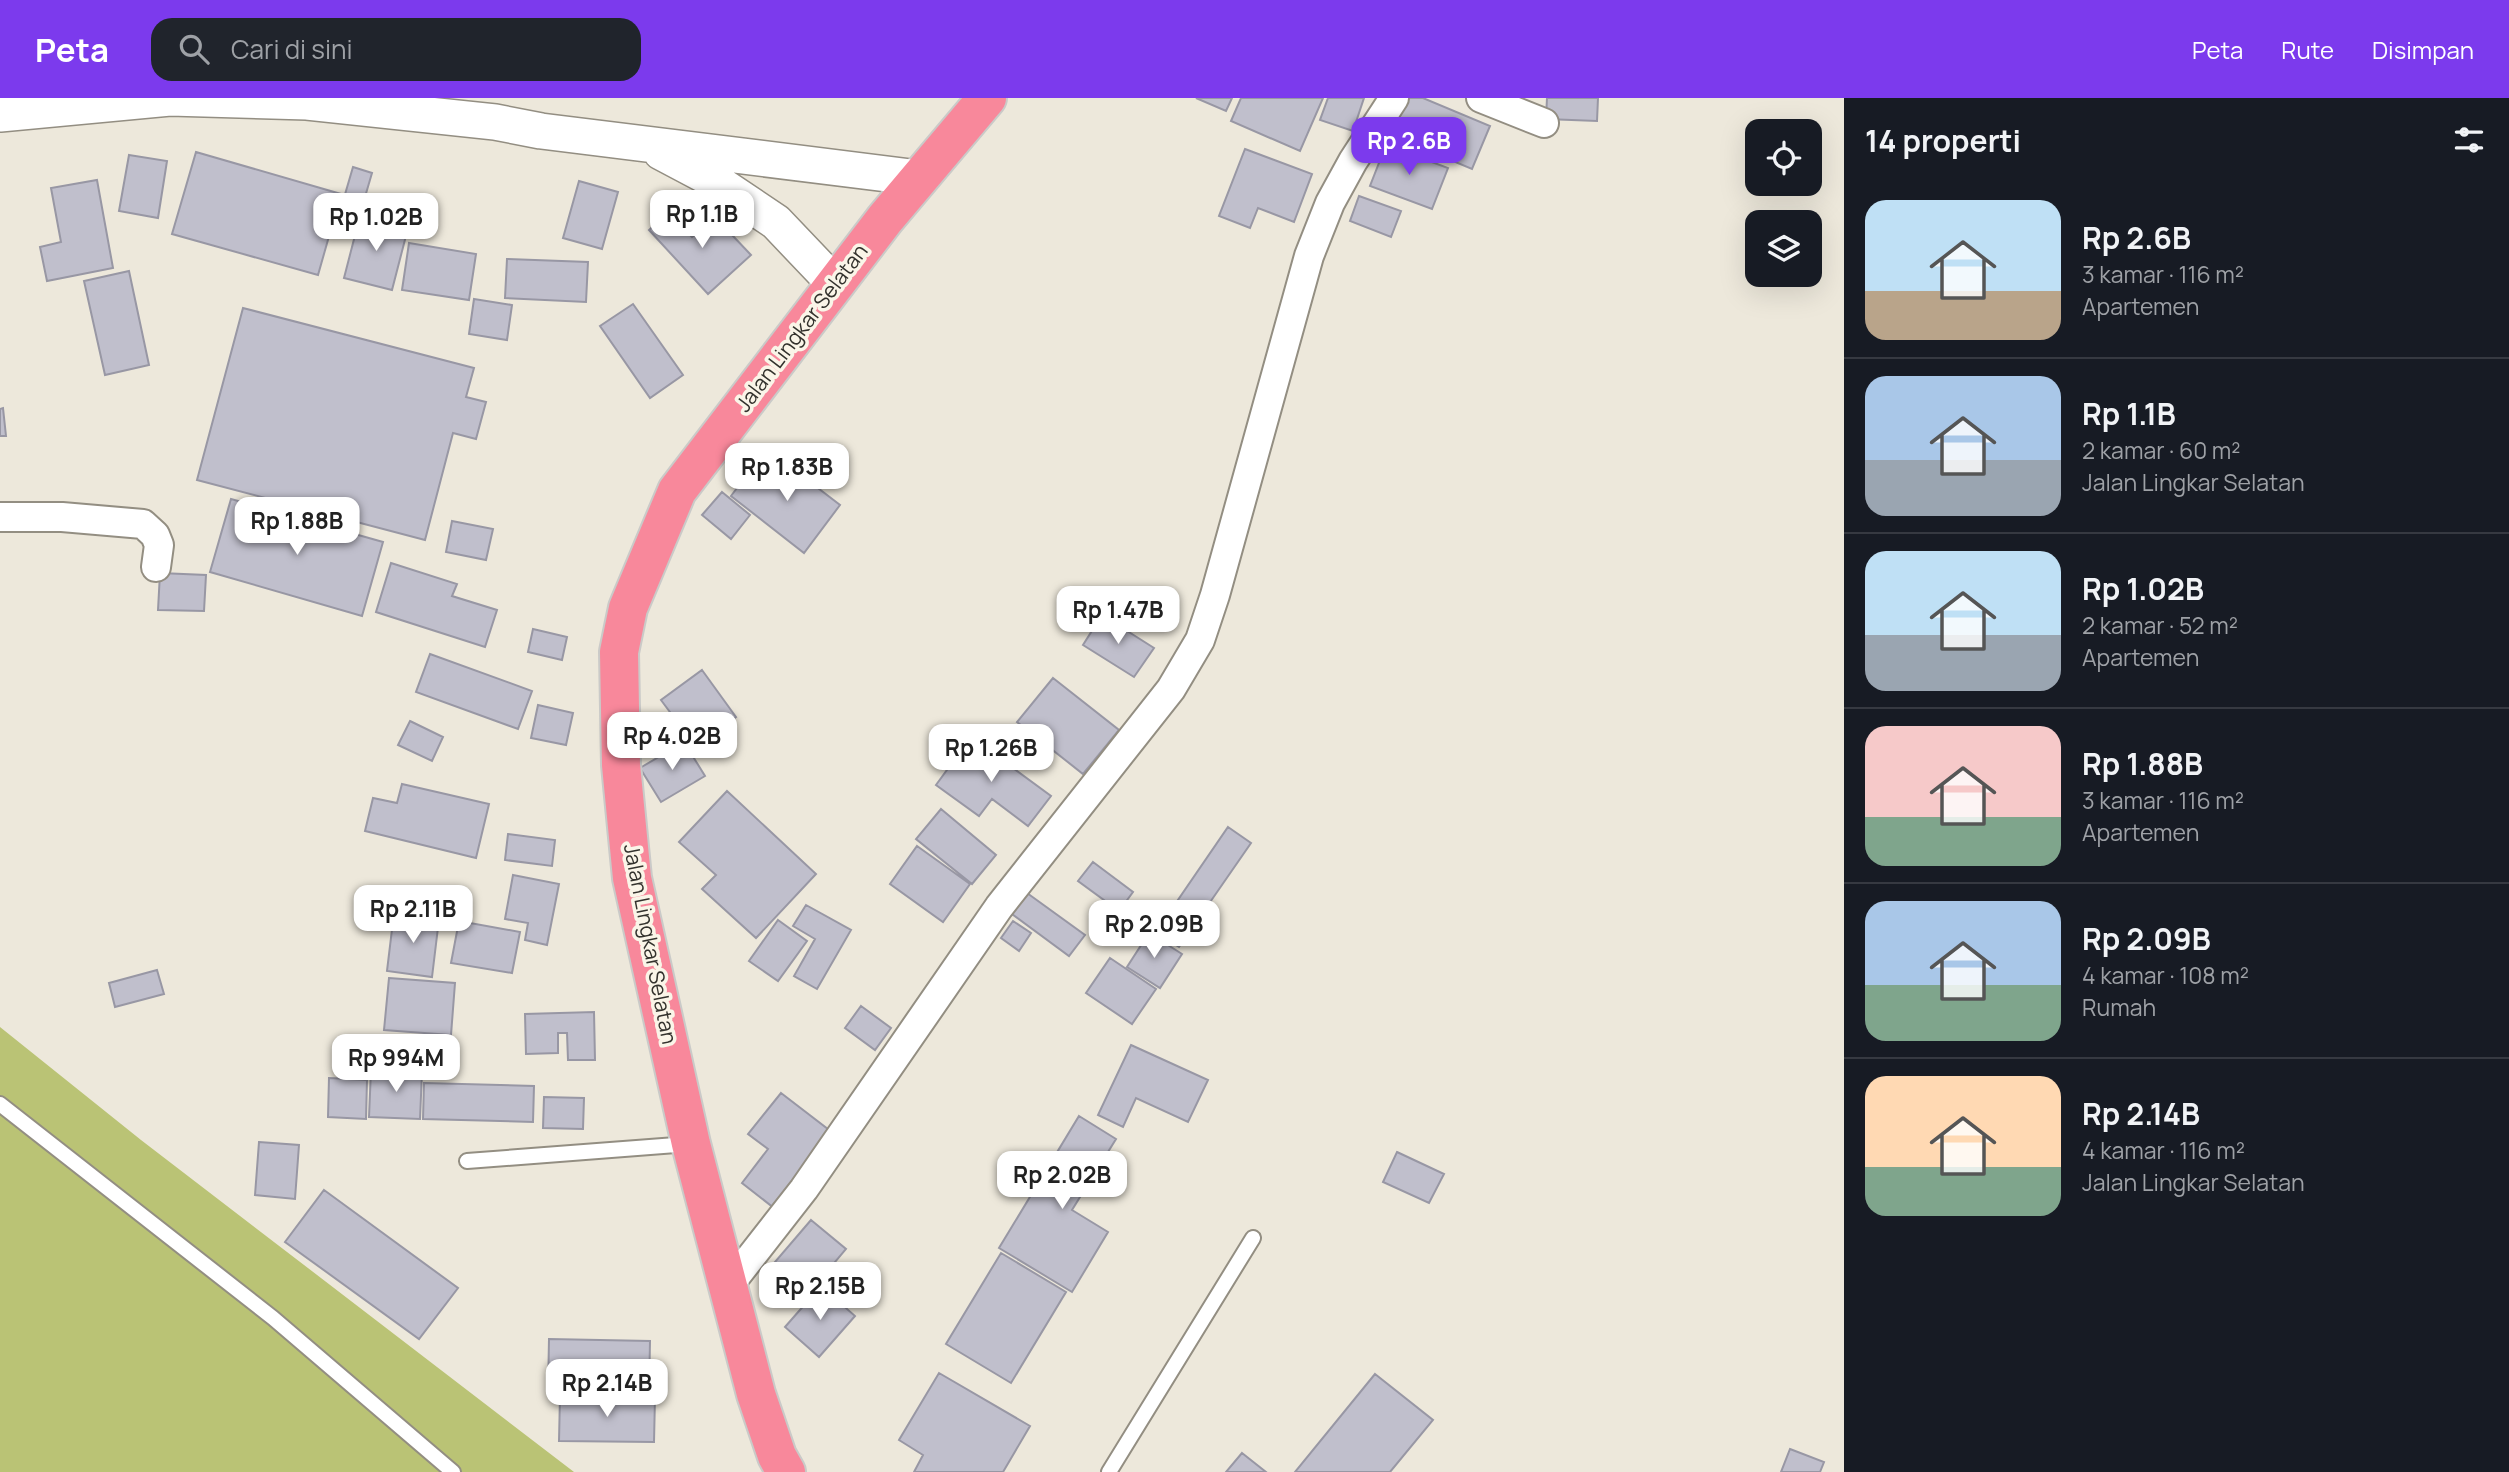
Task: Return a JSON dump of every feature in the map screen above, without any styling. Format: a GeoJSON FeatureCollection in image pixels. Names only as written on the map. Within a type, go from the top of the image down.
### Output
{"type":"FeatureCollection","features":[{"type":"Feature","properties":{"kind":"highway","name":"Jalan Lingkar Selatan"},"geometry":{"type":"LineString","coordinates":[[786,1472],[777,1456],[756,1394],[691,1144],[632,878],[621,765],[620,652],[628,608],[677,491],[835,284],[987,98]]}},
{"type":"Feature","properties":{"kind":"street"},"geometry":{"type":"LineString","coordinates":[[0,114],[170,98],[307,102],[495,122],[541,131],[919,178]]}},
{"type":"Feature","properties":{"kind":"street"},"geometry":{"type":"LineString","coordinates":[[729,1285],[804,1189],[999,907],[1171,689],[1200,640],[1215,595],[1309,256],[1330,204],[1353,161],[1394,98]]}},
{"type":"Feature","properties":{"kind":"street"},"geometry":{"type":"LineString","coordinates":[[1481,98],[1544,123]]}},
{"type":"Feature","properties":{"kind":"street"},"geometry":{"type":"LineString","coordinates":[[642,142],[712,179],[776,222],[835,284]]}},
{"type":"Feature","properties":{"kind":"street"},"geometry":{"type":"LineString","coordinates":[[0,517],[62,517],[143,524],[155,535],[159,545],[156,567]]}},
{"type":"Feature","properties":{"kind":"lane"},"geometry":{"type":"LineString","coordinates":[[0,1104],[273,1318],[453,1472]]}},
{"type":"Feature","properties":{"kind":"lane"},"geometry":{"type":"LineString","coordinates":[[467,1161],[691,1144]]}},
{"type":"Feature","properties":{"kind":"lane"},"geometry":{"type":"LineString","coordinates":[[1110,1472],[1253,1238]]}},
{"type":"Feature","properties":{"kind":"green space"},"geometry":{"type":"Polygon","coordinates":[[[0,1027],[141,1140],[574,1472],[0,1472],[0,1027]]]}},
{"type":"Feature","properties":{"kind":"building"},"geometry":{"type":"Polygon","coordinates":[[[1196,98],[1232,98],[1226,111],[1196,98]]]}},
{"type":"Feature","properties":{"kind":"building"},"geometry":{"type":"Polygon","coordinates":[[[1241,98],[1323,98],[1300,151],[1231,121],[1241,98]]]}},
{"type":"Feature","properties":{"kind":"building"},"geometry":{"type":"Polygon","coordinates":[[[1328,98],[1364,98],[1353,131],[1320,120],[1328,98]]]}},
{"type":"Feature","properties":{"kind":"building"},"geometry":{"type":"Polygon","coordinates":[[[1403,98],[1423,98],[1490,126],[1472,169],[1388,134],[1403,98]]]}},
{"type":"Feature","properties":{"kind":"building"},"geometry":{"type":"Polygon","coordinates":[[[1547,98],[1598,98],[1597,121],[1546,119],[1547,98]]]}},
{"type":"Feature","properties":{"kind":"building"},"geometry":{"type":"Polygon","coordinates":[[[1386,145],[1448,168],[1432,209],[1370,186],[1386,145]]]}},
{"type":"Feature","properties":{"kind":"building"},"geometry":{"type":"Polygon","coordinates":[[[1245,149],[1312,174],[1294,222],[1258,208],[1250,228],[1219,216],[1245,149]]]}},
{"type":"Feature","properties":{"kind":"building"},"geometry":{"type":"Polygon","coordinates":[[[196,152],[341,194],[318,275],[172,234],[196,152]]]}},
{"type":"Feature","properties":{"kind":"building"},"geometry":{"type":"Polygon","coordinates":[[[129,155],[167,161],[158,218],[119,211],[129,155]]]}},
{"type":"Feature","properties":{"kind":"building"},"geometry":{"type":"Polygon","coordinates":[[[353,167],[372,173],[360,214],[341,208],[353,167]]]}},
{"type":"Feature","properties":{"kind":"building"},"geometry":{"type":"Polygon","coordinates":[[[97,180],[113,268],[47,281],[40,247],[61,242],[51,188],[97,180]]]}},
{"type":"Feature","properties":{"kind":"building"},"geometry":{"type":"Polygon","coordinates":[[[579,181],[618,192],[602,249],[563,238],[579,181]]]}},
{"type":"Feature","properties":{"kind":"building"},"geometry":{"type":"Polygon","coordinates":[[[1359,196],[1401,211],[1391,237],[1350,221],[1359,196]]]}},
{"type":"Feature","properties":{"kind":"building"},"geometry":{"type":"Polygon","coordinates":[[[669,212],[692,237],[714,216],[751,255],[708,294],[649,230],[669,212]]]}},
{"type":"Feature","properties":{"kind":"building"},"geometry":{"type":"Polygon","coordinates":[[[360,216],[408,228],[392,290],[344,278],[360,216]]]}},
{"type":"Feature","properties":{"kind":"building"},"geometry":{"type":"Polygon","coordinates":[[[409,243],[476,254],[469,300],[402,290],[409,243]]]}},
{"type":"Feature","properties":{"kind":"building"},"geometry":{"type":"Polygon","coordinates":[[[507,259],[588,262],[586,302],[505,298],[507,259]]]}},
{"type":"Feature","properties":{"kind":"building"},"geometry":{"type":"Polygon","coordinates":[[[129,271],[149,365],[105,375],[84,281],[129,271]]]}},
{"type":"Feature","properties":{"kind":"building"},"geometry":{"type":"Polygon","coordinates":[[[474,299],[512,305],[507,340],[469,334],[474,299]]]}},
{"type":"Feature","properties":{"kind":"building"},"geometry":{"type":"Polygon","coordinates":[[[633,304],[683,375],[650,398],[600,326],[633,304]]]}},
{"type":"Feature","properties":{"kind":"building"},"geometry":{"type":"Polygon","coordinates":[[[243,308],[474,368],[466,397],[486,402],[476,439],[453,433],[425,540],[197,480],[243,308]]]}},
{"type":"Feature","properties":{"kind":"building"},"geometry":{"type":"Polygon","coordinates":[[[3,408],[6,436],[0,436],[0,409],[3,408]]]}},
{"type":"Feature","properties":{"kind":"building"},"geometry":{"type":"Polygon","coordinates":[[[780,459],[840,505],[804,553],[731,496],[755,464],[768,474],[780,459]]]}},
{"type":"Feature","properties":{"kind":"building"},"geometry":{"type":"Polygon","coordinates":[[[722,492],[750,515],[731,539],[702,515],[722,492]]]}},
{"type":"Feature","properties":{"kind":"building"},"geometry":{"type":"Polygon","coordinates":[[[231,499],[383,542],[362,616],[210,572],[231,499]]]}},
{"type":"Feature","properties":{"kind":"building"},"geometry":{"type":"Polygon","coordinates":[[[452,521],[493,529],[486,560],[446,552],[452,521]]]}},
{"type":"Feature","properties":{"kind":"building"},"geometry":{"type":"Polygon","coordinates":[[[391,563],[457,584],[452,596],[497,610],[485,647],[376,612],[391,563]]]}},
{"type":"Feature","properties":{"kind":"building"},"geometry":{"type":"Polygon","coordinates":[[[160,573],[206,575],[204,611],[158,610],[160,573]]]}},
{"type":"Feature","properties":{"kind":"building"},"geometry":{"type":"Polygon","coordinates":[[[1102,615],[1154,648],[1134,677],[1083,645],[1102,615]]]}},
{"type":"Feature","properties":{"kind":"building"},"geometry":{"type":"Polygon","coordinates":[[[533,629],[567,637],[562,660],[528,652],[533,629]]]}},
{"type":"Feature","properties":{"kind":"building"},"geometry":{"type":"Polygon","coordinates":[[[430,654],[532,691],[518,729],[416,692],[430,654]]]}},
{"type":"Feature","properties":{"kind":"building"},"geometry":{"type":"Polygon","coordinates":[[[702,670],[736,717],[696,747],[661,700],[702,670]]]}},
{"type":"Feature","properties":{"kind":"building"},"geometry":{"type":"Polygon","coordinates":[[[1053,678],[1119,730],[1083,774],[1017,722],[1053,678]]]}},
{"type":"Feature","properties":{"kind":"building"},"geometry":{"type":"Polygon","coordinates":[[[538,705],[573,713],[566,745],[531,738],[538,705]]]}},
{"type":"Feature","properties":{"kind":"building"},"geometry":{"type":"Polygon","coordinates":[[[410,721],[443,737],[432,761],[398,745],[410,721]]]}},
{"type":"Feature","properties":{"kind":"building"},"geometry":{"type":"Polygon","coordinates":[[[971,737],[1051,796],[1028,826],[992,799],[979,816],[936,785],[971,737]]]}},
{"type":"Feature","properties":{"kind":"building"},"geometry":{"type":"Polygon","coordinates":[[[684,742],[705,776],[661,802],[640,768],[684,742]]]}},
{"type":"Feature","properties":{"kind":"building"},"geometry":{"type":"Polygon","coordinates":[[[402,784],[489,804],[476,858],[365,831],[373,798],[397,803],[402,784]]]}},
{"type":"Feature","properties":{"kind":"building"},"geometry":{"type":"Polygon","coordinates":[[[727,791],[816,874],[756,938],[702,889],[716,875],[679,842],[727,791]]]}},
{"type":"Feature","properties":{"kind":"building"},"geometry":{"type":"Polygon","coordinates":[[[941,809],[996,855],[972,884],[916,839],[941,809]]]}},
{"type":"Feature","properties":{"kind":"building"},"geometry":{"type":"Polygon","coordinates":[[[1228,827],[1251,843],[1179,947],[1156,932],[1228,827]]]}},
{"type":"Feature","properties":{"kind":"building"},"geometry":{"type":"Polygon","coordinates":[[[508,834],[555,840],[552,866],[505,860],[508,834]]]}},
{"type":"Feature","properties":{"kind":"building"},"geometry":{"type":"Polygon","coordinates":[[[917,846],[970,884],[943,922],[890,884],[917,846]]]}},
{"type":"Feature","properties":{"kind":"building"},"geometry":{"type":"Polygon","coordinates":[[[1093,862],[1133,892],[1119,911],[1078,881],[1093,862]]]}},
{"type":"Feature","properties":{"kind":"building"},"geometry":{"type":"Polygon","coordinates":[[[513,875],[559,884],[547,945],[525,940],[528,923],[505,919],[513,875]]]}},
{"type":"Feature","properties":{"kind":"building"},"geometry":{"type":"Polygon","coordinates":[[[1027,893],[1085,935],[1069,956],[1012,914],[1027,893]]]}},
{"type":"Feature","properties":{"kind":"building"},"geometry":{"type":"Polygon","coordinates":[[[806,905],[851,930],[817,989],[794,976],[815,939],[793,926],[806,905]]]}},
{"type":"Feature","properties":{"kind":"building"},"geometry":{"type":"Polygon","coordinates":[[[394,913],[439,919],[432,977],[387,971],[394,913]]]}},
{"type":"Feature","properties":{"kind":"building"},"geometry":{"type":"Polygon","coordinates":[[[778,920],[807,941],[778,981],[749,961],[778,920]]]}},
{"type":"Feature","properties":{"kind":"building"},"geometry":{"type":"Polygon","coordinates":[[[459,921],[520,932],[512,973],[451,963],[459,921]]]}},
{"type":"Feature","properties":{"kind":"building"},"geometry":{"type":"Polygon","coordinates":[[[1013,921],[1031,933],[1019,951],[1001,938],[1013,921]]]}},
{"type":"Feature","properties":{"kind":"building"},"geometry":{"type":"Polygon","coordinates":[[[1149,933],[1182,954],[1160,988],[1127,967],[1149,933]]]}},
{"type":"Feature","properties":{"kind":"building"},"geometry":{"type":"Polygon","coordinates":[[[1110,958],[1156,989],[1132,1024],[1086,993],[1110,958]]]}},
{"type":"Feature","properties":{"kind":"building"},"geometry":{"type":"Polygon","coordinates":[[[157,970],[164,994],[115,1007],[109,983],[157,970]]]}},
{"type":"Feature","properties":{"kind":"building"},"geometry":{"type":"Polygon","coordinates":[[[389,978],[455,983],[451,1035],[384,1030],[389,978]]]}},
{"type":"Feature","properties":{"kind":"building"},"geometry":{"type":"Polygon","coordinates":[[[861,1006],[891,1028],[875,1050],[845,1028],[861,1006]]]}},
{"type":"Feature","properties":{"kind":"building"},"geometry":{"type":"Polygon","coordinates":[[[594,1012],[595,1060],[568,1060],[567,1033],[558,1033],[558,1053],[526,1054],[525,1014],[594,1012]]]}},
{"type":"Feature","properties":{"kind":"building"},"geometry":{"type":"Polygon","coordinates":[[[1131,1045],[1208,1080],[1188,1122],[1136,1098],[1123,1127],[1098,1115],[1131,1045]]]}},
{"type":"Feature","properties":{"kind":"building"},"geometry":{"type":"Polygon","coordinates":[[[371,1070],[422,1072],[420,1119],[369,1117],[371,1070]]]}},
{"type":"Feature","properties":{"kind":"building"},"geometry":{"type":"Polygon","coordinates":[[[329,1078],[367,1080],[366,1119],[328,1117],[329,1078]]]}},
{"type":"Feature","properties":{"kind":"building"},"geometry":{"type":"Polygon","coordinates":[[[424,1083],[534,1086],[533,1122],[423,1119],[424,1083]]]}},
{"type":"Feature","properties":{"kind":"building"},"geometry":{"type":"Polygon","coordinates":[[[781,1093],[833,1133],[774,1208],[742,1183],[768,1149],[748,1134],[781,1093]]]}},
{"type":"Feature","properties":{"kind":"building"},"geometry":{"type":"Polygon","coordinates":[[[544,1097],[584,1098],[583,1129],[543,1128],[544,1097]]]}},
{"type":"Feature","properties":{"kind":"building"},"geometry":{"type":"Polygon","coordinates":[[[1079,1116],[1116,1139],[1072,1210],[1108,1232],[1072,1292],[999,1248],[1079,1116]]]}},
{"type":"Feature","properties":{"kind":"building"},"geometry":{"type":"Polygon","coordinates":[[[259,1142],[299,1145],[295,1199],[255,1195],[259,1142]]]}},
{"type":"Feature","properties":{"kind":"building"},"geometry":{"type":"Polygon","coordinates":[[[1397,1152],[1444,1174],[1429,1203],[1383,1182],[1397,1152]]]}},
{"type":"Feature","properties":{"kind":"building"},"geometry":{"type":"Polygon","coordinates":[[[324,1190],[458,1288],[419,1339],[285,1242],[324,1190]]]}},
{"type":"Feature","properties":{"kind":"building"},"geometry":{"type":"Polygon","coordinates":[[[811,1220],[846,1249],[798,1306],[763,1276],[811,1220]]]}},
{"type":"Feature","properties":{"kind":"building"},"geometry":{"type":"Polygon","coordinates":[[[1001,1253],[1066,1292],[1011,1383],[946,1344],[1001,1253]]]}},
{"type":"Feature","properties":{"kind":"building"},"geometry":{"type":"Polygon","coordinates":[[[821,1286],[855,1316],[819,1357],[785,1327],[821,1286]]]}},
{"type":"Feature","properties":{"kind":"building"},"geometry":{"type":"Polygon","coordinates":[[[549,1339],[650,1341],[649,1394],[548,1392],[549,1339]]]}},
{"type":"Feature","properties":{"kind":"building"},"geometry":{"type":"Polygon","coordinates":[[[939,1373],[1030,1426],[1003,1472],[914,1472],[923,1455],[899,1440],[939,1373]]]}},
{"type":"Feature","properties":{"kind":"building"},"geometry":{"type":"Polygon","coordinates":[[[1375,1374],[1433,1420],[1390,1472],[1295,1472],[1375,1374]]]}},
{"type":"Feature","properties":{"kind":"building"},"geometry":{"type":"Polygon","coordinates":[[[560,1396],[655,1397],[654,1442],[559,1441],[560,1396]]]}},
{"type":"Feature","properties":{"kind":"building"},"geometry":{"type":"Polygon","coordinates":[[[1790,1449],[1824,1462],[1820,1472],[1781,1472],[1790,1449]]]}},
{"type":"Feature","properties":{"kind":"building"},"geometry":{"type":"Polygon","coordinates":[[[1242,1453],[1266,1472],[1226,1472],[1242,1453]]]}}]}
